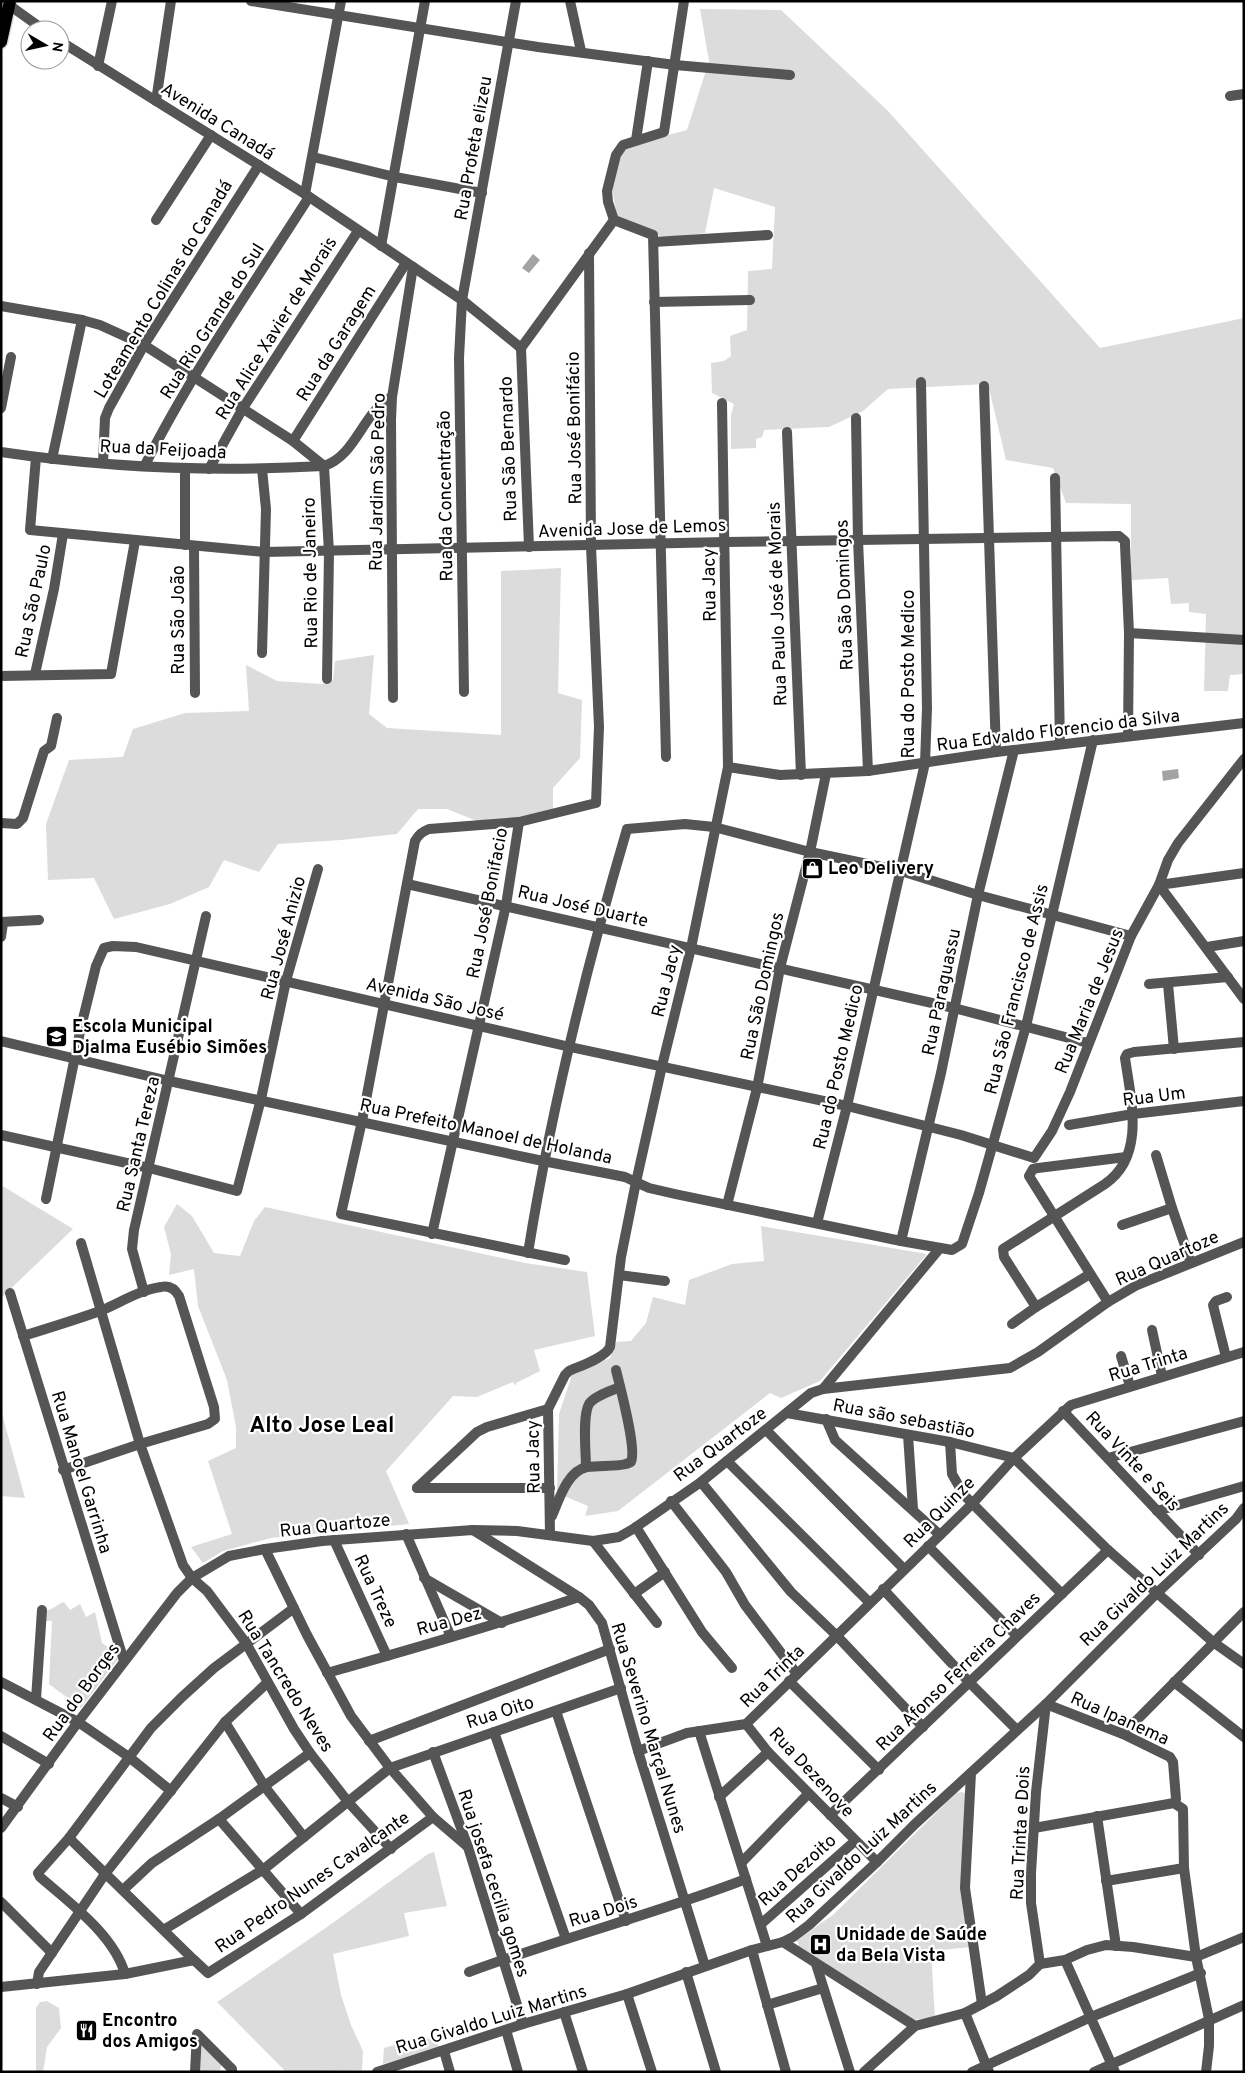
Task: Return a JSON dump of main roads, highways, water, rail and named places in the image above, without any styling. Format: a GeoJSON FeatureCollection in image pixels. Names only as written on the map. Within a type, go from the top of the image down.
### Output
{"type":"FeatureCollection","features":[{"type":"Feature","properties":{"kind":"main road"},"geometry":{"type":"LineString","coordinates":[[1,42],[9,3]]}},
{"type":"Feature","properties":{"kind":"place","name":"Leo Delivery"},"geometry":{"type":"Point","coordinates":[812,868]}},
{"type":"Feature","properties":{"kind":"place","name":"Escola Municipal Djalma Eusébio Simões"},"geometry":{"type":"Point","coordinates":[56,1036]}},
{"type":"Feature","properties":{"kind":"place","name":"Unidade de Saúde da Bela Vista"},"geometry":{"type":"Point","coordinates":[820,1944]}},
{"type":"Feature","properties":{"kind":"place","name":"Encontro dos Amigos"},"geometry":{"type":"Point","coordinates":[86,2030]}},
{"type":"Feature","properties":{"kind":"district","name":"Alto Jose Leal"},"geometry":{"type":"Point","coordinates":[322,1424]}}]}
